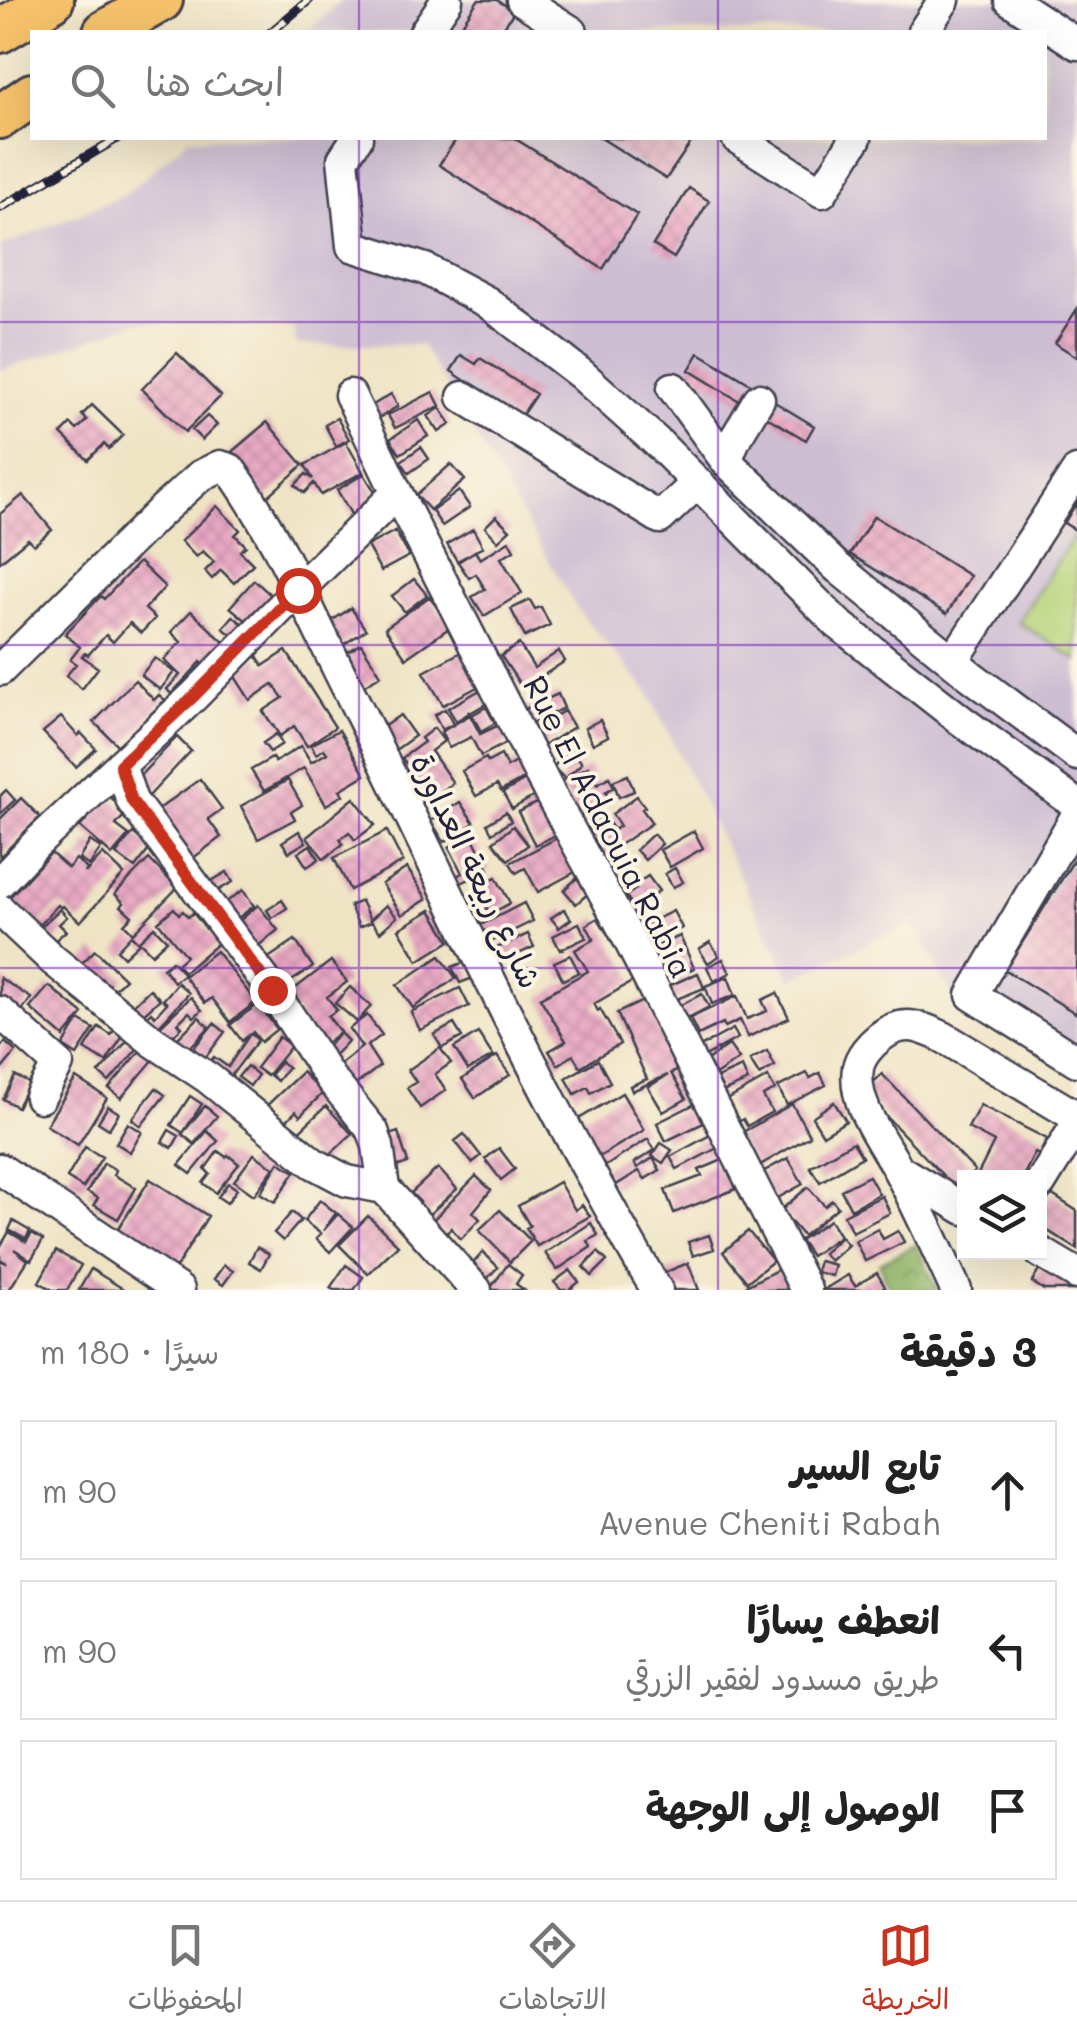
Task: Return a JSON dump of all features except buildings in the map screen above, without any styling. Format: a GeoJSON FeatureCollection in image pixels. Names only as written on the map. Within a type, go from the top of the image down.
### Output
{"type":"FeatureCollection","features":[{"type":"Feature","properties":{"kind":"highway"},"geometry":{"type":"LineString","coordinates":[[0,31],[52,0]]}},
{"type":"Feature","properties":{"kind":"highway"},"geometry":{"type":"LineString","coordinates":[[109,30],[163,0]]}},
{"type":"Feature","properties":{"kind":"highway"},"geometry":{"type":"LineString","coordinates":[[123,30],[163,0]]}},
{"type":"Feature","properties":{"kind":"highway"},"geometry":{"type":"LineString","coordinates":[[0,93],[30,76]]}},
{"type":"Feature","properties":{"kind":"highway"},"geometry":{"type":"LineString","coordinates":[[0,116],[30,95]]}},
{"type":"Feature","properties":{"kind":"street"},"geometry":{"type":"LineString","coordinates":[[427,30],[446,0]]}},
{"type":"Feature","properties":{"kind":"street"},"geometry":{"type":"LineString","coordinates":[[522,0],[569,30]]}},
{"type":"Feature","properties":{"kind":"street"},"geometry":{"type":"LineString","coordinates":[[924,30],[944,0]]}},
{"type":"Feature","properties":{"kind":"street"},"geometry":{"type":"LineString","coordinates":[[1010,0],[1077,44]]}},
{"type":"Feature","properties":{"kind":"street"},"geometry":{"type":"LineString","coordinates":[[356,140],[343,159],[352,246],[425,269],[486,302],[581,374],[660,445],[837,622],[1077,805]]}},
{"type":"Feature","properties":{"kind":"street"},"geometry":{"type":"LineString","coordinates":[[740,140],[822,192],[855,140]]}},
{"type":"Feature","properties":{"kind":"street"},"geometry":{"type":"LineString","coordinates":[[673,388],[726,461],[838,568],[952,661],[1077,754]]}},
{"type":"Feature","properties":{"kind":"street","name":"Rue El Adaouia Rabia"},"geometry":{"type":"LineString","coordinates":[[350,395],[806,1290]]}},
{"type":"Feature","properties":{"kind":"street"},"geometry":{"type":"LineString","coordinates":[[462,397],[660,518],[697,482]]}},
{"type":"Feature","properties":{"kind":"street"},"geometry":{"type":"LineString","coordinates":[[726,461],[759,398]]}},
{"type":"Feature","properties":{"kind":"street","name":"شارع ربيعة العداورة"},"geometry":{"type":"LineString","coordinates":[[0,670],[158,513],[200,476],[226,466],[284,554],[477,956],[649,1283]]}},
{"type":"Feature","properties":{"kind":"street"},"geometry":{"type":"LineString","coordinates":[[952,661],[1077,471]]}},
{"type":"Feature","properties":{"kind":"street"},"geometry":{"type":"LineString","coordinates":[[0,882],[397,493]]}},
{"type":"Feature","properties":{"kind":"street"},"geometry":{"type":"LineString","coordinates":[[120,765],[132,801],[272,990],[330,1078],[374,1131],[384,1188],[476,1290]]}},
{"type":"Feature","properties":{"kind":"street"},"geometry":{"type":"LineString","coordinates":[[1077,816],[972,995],[1077,1060]]}},
{"type":"Feature","properties":{"kind":"street"},"geometry":{"type":"LineString","coordinates":[[0,910],[53,960],[154,1042],[208,1078],[313,1163],[347,1182],[384,1188]]}},
{"type":"Feature","properties":{"kind":"street"},"geometry":{"type":"LineString","coordinates":[[0,1012],[58,1064],[40,1097]]}},
{"type":"Feature","properties":{"kind":"street"},"geometry":{"type":"LineString","coordinates":[[956,1290],[899,1170],[867,1114],[858,1079],[863,1055],[882,1035],[910,1024],[943,1037],[1077,1120],[1047,1172]]}},
{"type":"Feature","properties":{"kind":"street"},"geometry":{"type":"LineString","coordinates":[[0,1169],[178,1290]]}},
{"type":"Feature","properties":{"kind":"street"},"geometry":{"type":"LineString","coordinates":[[899,1170],[957,1204]]}},
{"type":"Feature","properties":{"kind":"street"},"geometry":{"type":"LineString","coordinates":[[1047,1256],[1077,1274]]}},
{"type":"Feature","properties":{"kind":"shaded area"},"geometry":{"type":"Polygon","coordinates":[[[343,0],[1077,0],[1077,1077],[953,997],[912,922],[791,980],[648,692],[578,610],[422,345],[296,345],[294,327],[138,322],[0,371],[0,247],[126,194],[187,140],[1047,140],[1047,30],[309,30],[343,0]]]}},
{"type":"Feature","properties":{"kind":"green space"},"geometry":{"type":"Polygon","coordinates":[[[1073,538],[1077,540],[1077,660],[1018,622],[1073,538]]]}},
{"type":"Feature","properties":{"kind":"green space"},"geometry":{"type":"Polygon","coordinates":[[[916,1245],[938,1290],[891,1290],[879,1263],[916,1245]]]}},
{"type":"Feature","properties":{"kind":"railway"},"geometry":{"type":"LineString","coordinates":[[273,30],[309,0]]}},
{"type":"Feature","properties":{"kind":"railway"},"geometry":{"type":"LineString","coordinates":[[0,208],[115,140]]}},
{"type":"Feature","properties":{"kind":"route"},"geometry":{"type":"LineString","coordinates":[[272,990],[132,801],[120,765],[298,590]]}}]}
